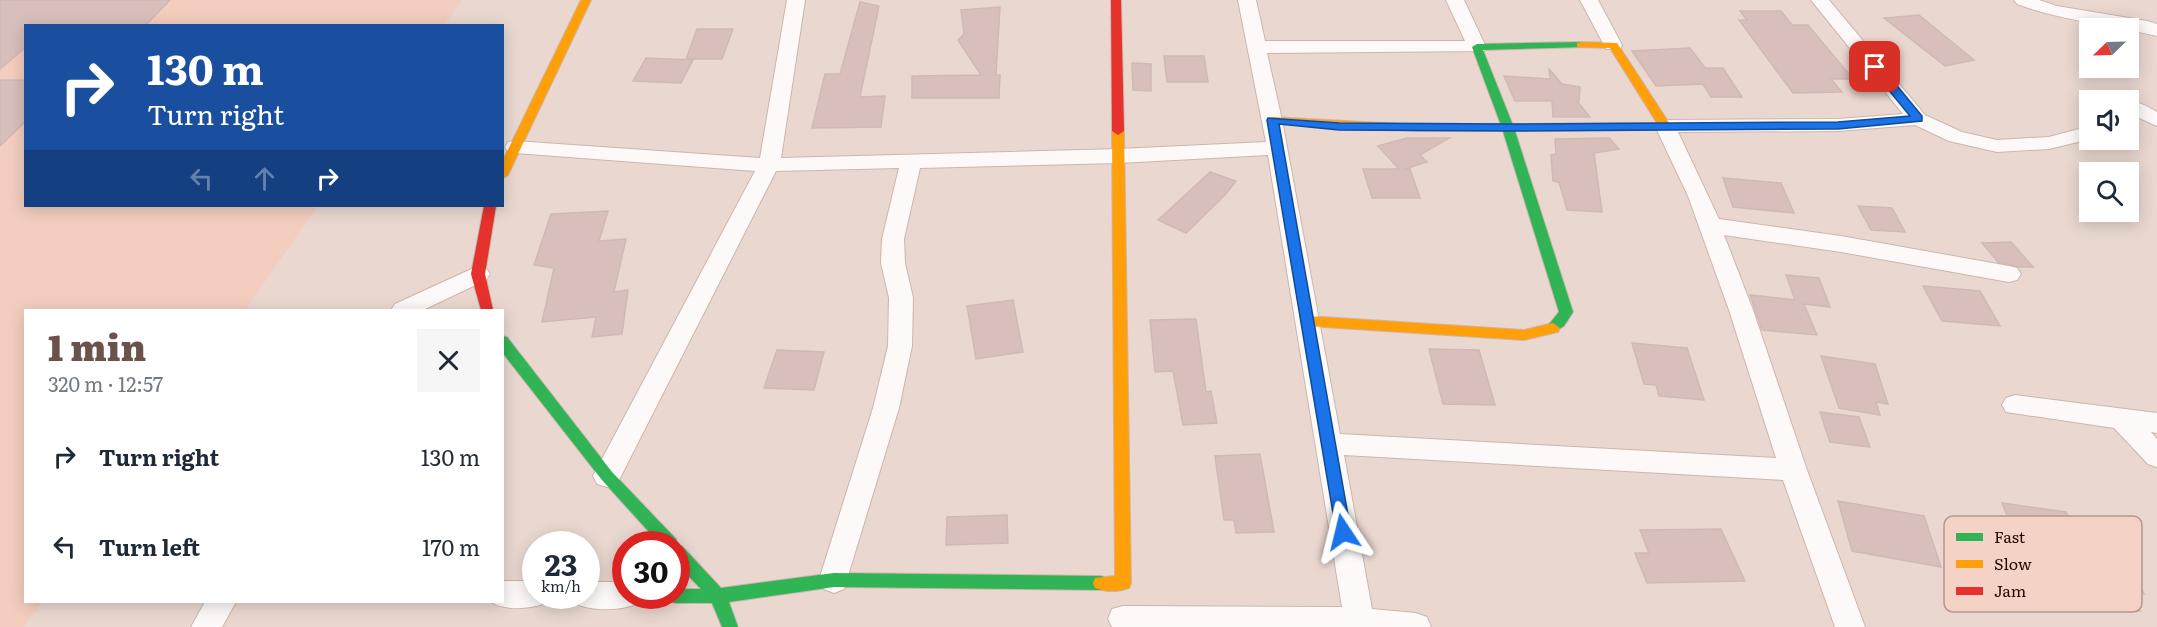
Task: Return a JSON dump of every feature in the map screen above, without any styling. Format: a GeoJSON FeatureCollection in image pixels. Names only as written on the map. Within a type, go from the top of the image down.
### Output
{"type":"FeatureCollection","features":[{"type":"Feature","properties":{"kind":"street"},"geometry":{"type":"LineString","coordinates":[[504,171],[586,0]]}},
{"type":"Feature","properties":{"kind":"street"},"geometry":{"type":"LineString","coordinates":[[607,476],[769,165],[796,0]]}},
{"type":"Feature","properties":{"kind":"street"},"geometry":{"type":"LineString","coordinates":[[1116,0],[1124,519],[1123,623],[1359,624],[1416,627]]}},
{"type":"Feature","properties":{"kind":"street"},"geometry":{"type":"LineString","coordinates":[[1247,0],[1259,47],[1359,624]]}},
{"type":"Feature","properties":{"kind":"street"},"geometry":{"type":"LineString","coordinates":[[1307,321],[1524,335],[1554,329],[1562,322],[1566,312],[1508,128],[1477,47],[1455,0]]}},
{"type":"Feature","properties":{"kind":"street"},"geometry":{"type":"LineString","coordinates":[[1589,0],[1613,45],[1665,126],[1700,196],[1741,310],[1793,470],[1850,627]]}},
{"type":"Feature","properties":{"kind":"street"},"geometry":{"type":"LineString","coordinates":[[1820,0],[1918,119],[1956,137],[1997,146],[2049,143],[2079,135]]}},
{"type":"Feature","properties":{"kind":"street"},"geometry":{"type":"LineString","coordinates":[[2023,0],[2049,9],[2141,25],[2157,30]]}},
{"type":"Feature","properties":{"kind":"street"},"geometry":{"type":"LineString","coordinates":[[1259,47],[1613,45]]}},
{"type":"Feature","properties":{"kind":"street"},"geometry":{"type":"LineString","coordinates":[[2139,106],[2157,103]]}},
{"type":"Feature","properties":{"kind":"street"},"geometry":{"type":"LineString","coordinates":[[2139,112],[2157,120]]}},
{"type":"Feature","properties":{"kind":"street"},"geometry":{"type":"LineString","coordinates":[[1272,120],[1339,127],[1508,128],[1838,125],[1918,119]]}},
{"type":"Feature","properties":{"kind":"street"},"geometry":{"type":"LineString","coordinates":[[515,147],[769,165],[1119,156],[1277,148]]}},
{"type":"Feature","properties":{"kind":"street"},"geometry":{"type":"LineString","coordinates":[[834,580],[886,408],[900,346],[901,298],[893,263],[893,239],[910,161]]}},
{"type":"Feature","properties":{"kind":"street"},"geometry":{"type":"LineString","coordinates":[[487,309],[478,274],[490,207]]}},
{"type":"Feature","properties":{"kind":"street"},"geometry":{"type":"LineString","coordinates":[[1709,225],[1841,244],[2009,274]]}},
{"type":"Feature","properties":{"kind":"street"},"geometry":{"type":"LineString","coordinates":[[405,309],[478,274]]}},
{"type":"Feature","properties":{"kind":"street"},"geometry":{"type":"LineString","coordinates":[[504,344],[607,476],[658,531]]}},
{"type":"Feature","properties":{"kind":"street"},"geometry":{"type":"LineString","coordinates":[[2015,405],[2157,423]]}},
{"type":"Feature","properties":{"kind":"street"},"geometry":{"type":"LineString","coordinates":[[2121,418],[2157,456]]}},
{"type":"Feature","properties":{"kind":"street"},"geometry":{"type":"LineString","coordinates":[[1328,444],[1793,470]]}},
{"type":"Feature","properties":{"kind":"street"},"geometry":{"type":"LineString","coordinates":[[690,566],[717,596],[730,627]]}},
{"type":"Feature","properties":{"kind":"street"},"geometry":{"type":"LineString","coordinates":[[690,596],[717,596],[834,580],[1123,583]]}},
{"type":"Feature","properties":{"kind":"street"},"geometry":{"type":"LineString","coordinates":[[504,594],[522,594]]}},
{"type":"Feature","properties":{"kind":"street"},"geometry":{"type":"LineString","coordinates":[[206,627],[220,603]]}},
{"type":"Feature","properties":{"kind":"shaded area"},"geometry":{"type":"Polygon","coordinates":[[[0,0],[462,0],[445,24],[24,24],[24,207],[317,207],[246,309],[24,309],[24,603],[41,603],[24,627],[0,627],[0,0]]]}},
{"type":"Feature","properties":{"kind":"building"},"geometry":{"type":"Polygon","coordinates":[[[0,0],[170,0],[147,24],[24,24],[24,49],[0,69],[0,0]]]}},
{"type":"Feature","properties":{"kind":"building"},"geometry":{"type":"Polygon","coordinates":[[[860,2],[879,6],[860,97],[885,96],[881,127],[812,128],[825,74],[840,74],[860,2]]]}},
{"type":"Feature","properties":{"kind":"building"},"geometry":{"type":"Polygon","coordinates":[[[1000,7],[996,75],[1000,75],[999,98],[912,98],[912,76],[981,75],[958,40],[964,34],[961,10],[1000,7]]]}},
{"type":"Feature","properties":{"kind":"building"},"geometry":{"type":"Polygon","coordinates":[[[1740,11],[1781,11],[1792,25],[1808,25],[1853,79],[1831,79],[1842,92],[1793,93],[1739,20],[1747,20],[1740,11]]]}},
{"type":"Feature","properties":{"kind":"building"},"geometry":{"type":"Polygon","coordinates":[[[1919,15],[1974,60],[1945,66],[1884,18],[1919,15]]]}},
{"type":"Feature","properties":{"kind":"building"},"geometry":{"type":"Polygon","coordinates":[[[697,29],[733,29],[722,59],[686,59],[697,29]]]}},
{"type":"Feature","properties":{"kind":"building"},"geometry":{"type":"Polygon","coordinates":[[[1690,48],[1705,68],[1723,68],[1742,97],[1711,97],[1703,84],[1656,86],[1632,51],[1690,48]]]}},
{"type":"Feature","properties":{"kind":"building"},"geometry":{"type":"Polygon","coordinates":[[[1164,56],[1204,56],[1208,82],[1167,82],[1164,56]]]}},
{"type":"Feature","properties":{"kind":"building"},"geometry":{"type":"Polygon","coordinates":[[[646,58],[693,60],[681,83],[633,81],[646,58]]]}},
{"type":"Feature","properties":{"kind":"building"},"geometry":{"type":"Polygon","coordinates":[[[1132,63],[1151,64],[1151,91],[1133,90],[1132,63]]]}},
{"type":"Feature","properties":{"kind":"building"},"geometry":{"type":"Polygon","coordinates":[[[1549,69],[1562,84],[1580,87],[1579,101],[1577,101],[1590,117],[1553,117],[1552,101],[1515,101],[1504,76],[1550,79],[1549,69]]]}},
{"type":"Feature","properties":{"kind":"building"},"geometry":{"type":"Polygon","coordinates":[[[0,80],[24,80],[24,123],[0,146],[0,80]]]}},
{"type":"Feature","properties":{"kind":"building"},"geometry":{"type":"Polygon","coordinates":[[[1407,138],[1449,138],[1420,155],[1427,162],[1405,169],[1410,169],[1420,198],[1372,198],[1363,169],[1399,169],[1378,146],[1407,138]]]}},
{"type":"Feature","properties":{"kind":"building"},"geometry":{"type":"Polygon","coordinates":[[[1609,138],[1619,149],[1594,153],[1602,212],[1567,210],[1559,182],[1553,181],[1551,155],[1556,154],[1555,139],[1609,138]]]}},
{"type":"Feature","properties":{"kind":"building"},"geometry":{"type":"Polygon","coordinates":[[[1210,172],[1236,181],[1186,233],[1158,220],[1210,172]]]}},
{"type":"Feature","properties":{"kind":"building"},"geometry":{"type":"Polygon","coordinates":[[[1723,178],[1781,183],[1794,213],[1733,207],[1723,178]]]}},
{"type":"Feature","properties":{"kind":"building"},"geometry":{"type":"Polygon","coordinates":[[[1858,206],[1892,208],[1905,232],[1871,230],[1858,206]]]}},
{"type":"Feature","properties":{"kind":"building"},"geometry":{"type":"Polygon","coordinates":[[[608,211],[599,241],[626,239],[614,292],[628,290],[622,334],[592,337],[596,317],[542,322],[554,268],[534,265],[551,214],[608,211]]]}},
{"type":"Feature","properties":{"kind":"building"},"geometry":{"type":"Polygon","coordinates":[[[2011,242],[2033,267],[2019,267],[1998,262],[1982,243],[2011,242]]]}},
{"type":"Feature","properties":{"kind":"building"},"geometry":{"type":"Polygon","coordinates":[[[1786,275],[1819,278],[1830,307],[1804,304],[1817,335],[1762,330],[1750,295],[1795,300],[1786,275]]]}},
{"type":"Feature","properties":{"kind":"building"},"geometry":{"type":"Polygon","coordinates":[[[1923,286],[1980,291],[2000,326],[1942,321],[1923,286]]]}},
{"type":"Feature","properties":{"kind":"building"},"geometry":{"type":"Polygon","coordinates":[[[1013,300],[1023,352],[976,359],[967,306],[1013,300]]]}},
{"type":"Feature","properties":{"kind":"building"},"geometry":{"type":"Polygon","coordinates":[[[1196,319],[1206,392],[1211,391],[1217,423],[1183,425],[1173,371],[1155,372],[1150,320],[1196,319]]]}},
{"type":"Feature","properties":{"kind":"building"},"geometry":{"type":"Polygon","coordinates":[[[1632,343],[1687,348],[1704,400],[1659,396],[1656,385],[1644,384],[1632,343]]]}},
{"type":"Feature","properties":{"kind":"building"},"geometry":{"type":"Polygon","coordinates":[[[1429,349],[1479,350],[1495,405],[1443,404],[1429,349]]]}},
{"type":"Feature","properties":{"kind":"building"},"geometry":{"type":"Polygon","coordinates":[[[777,350],[824,352],[814,390],[764,388],[777,350]]]}},
{"type":"Feature","properties":{"kind":"building"},"geometry":{"type":"Polygon","coordinates":[[[1821,356],[1875,364],[1888,404],[1876,402],[1880,415],[1839,408],[1821,356]]]}},
{"type":"Feature","properties":{"kind":"building"},"geometry":{"type":"Polygon","coordinates":[[[1820,412],[1859,417],[1870,447],[1830,442],[1820,412]]]}},
{"type":"Feature","properties":{"kind":"building"},"geometry":{"type":"Polygon","coordinates":[[[1260,454],[1274,532],[1236,533],[1234,520],[1224,520],[1215,456],[1260,454]]]}},
{"type":"Feature","properties":{"kind":"building"},"geometry":{"type":"Polygon","coordinates":[[[1838,501],[1924,516],[1941,567],[1852,551],[1838,501]]]}},
{"type":"Feature","properties":{"kind":"building"},"geometry":{"type":"Polygon","coordinates":[[[2002,503],[2066,512],[2068,516],[2007,516],[2002,503]]]}},
{"type":"Feature","properties":{"kind":"building"},"geometry":{"type":"Polygon","coordinates":[[[1007,515],[1008,543],[946,545],[947,517],[1007,515]]]}},
{"type":"Feature","properties":{"kind":"building"},"geometry":{"type":"Polygon","coordinates":[[[1721,529],[1745,581],[1647,583],[1635,553],[1649,553],[1640,530],[1721,529]]]}},
{"type":"Feature","properties":{"kind":"traffic: fast"},"geometry":{"type":"LineString","coordinates":[[1553,328],[1566,312],[1508,128],[1477,47],[1581,45]]}},
{"type":"Feature","properties":{"kind":"traffic: fast"},"geometry":{"type":"LineString","coordinates":[[504,344],[607,476],[658,531]]}},
{"type":"Feature","properties":{"kind":"traffic: fast"},"geometry":{"type":"LineString","coordinates":[[690,566],[718,596],[730,627]]}},
{"type":"Feature","properties":{"kind":"traffic: fast"},"geometry":{"type":"LineString","coordinates":[[690,596],[718,596],[834,580],[1101,583]]}},
{"type":"Feature","properties":{"kind":"traffic: slow"},"geometry":{"type":"LineString","coordinates":[[504,171],[586,0]]}},
{"type":"Feature","properties":{"kind":"traffic: slow"},"geometry":{"type":"LineString","coordinates":[[1272,120],[1419,128],[1665,126],[1613,45],[1581,45]]}},
{"type":"Feature","properties":{"kind":"traffic: slow"},"geometry":{"type":"LineString","coordinates":[[1101,583],[1123,583],[1118,131]]}},
{"type":"Feature","properties":{"kind":"traffic: slow"},"geometry":{"type":"LineString","coordinates":[[1307,321],[1524,335],[1553,328]]}},
{"type":"Feature","properties":{"kind":"traffic: jam"},"geometry":{"type":"LineString","coordinates":[[1116,0],[1118,131]]}},
{"type":"Feature","properties":{"kind":"traffic: jam"},"geometry":{"type":"LineString","coordinates":[[487,309],[478,274],[490,207]]}},
{"type":"Feature","properties":{"kind":"route"},"geometry":{"type":"LineString","coordinates":[[1343,532],[1272,120],[1339,127],[1508,128],[1838,125],[1918,119],[1875,67]]}}]}
